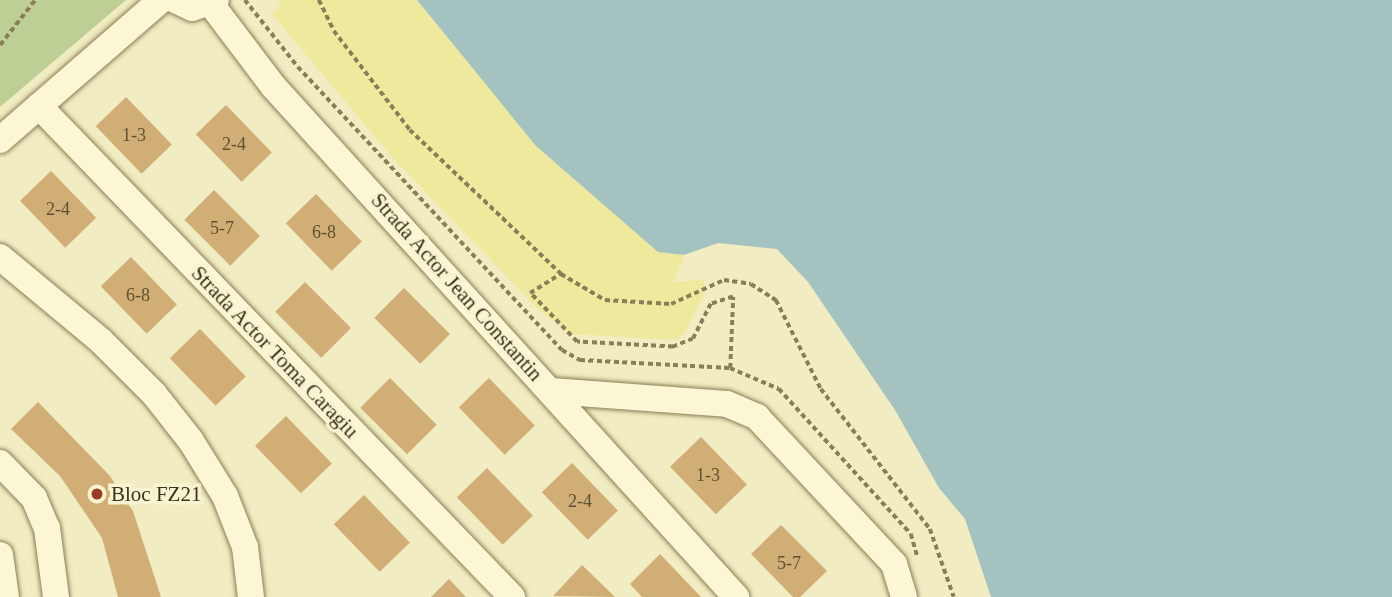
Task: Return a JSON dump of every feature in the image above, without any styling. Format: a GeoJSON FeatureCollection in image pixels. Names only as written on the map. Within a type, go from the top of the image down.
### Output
{"type":"FeatureCollection","features":[{"type":"Feature","properties":{"kind":"street"},"geometry":{"type":"LineString","coordinates":[[0,140],[161,0]]}},
{"type":"Feature","properties":{"kind":"street"},"geometry":{"type":"LineString","coordinates":[[175,0],[192,8],[213,2]]}},
{"type":"Feature","properties":{"kind":"street","name":"Strada Actor Jean Constantin"},"geometry":{"type":"LineString","coordinates":[[213,2],[273,86],[551,391],[727,404],[757,417],[894,564],[904,597]]}},
{"type":"Feature","properties":{"kind":"street","name":"Strada Actor Toma Caragiu"},"geometry":{"type":"LineString","coordinates":[[38,106],[512,597]]}},
{"type":"Feature","properties":{"kind":"street"},"geometry":{"type":"LineString","coordinates":[[0,257],[101,341],[154,394],[191,441],[225,496],[245,547],[251,597]]}},
{"type":"Feature","properties":{"kind":"street"},"geometry":{"type":"LineString","coordinates":[[551,391],[736,597]]}},
{"type":"Feature","properties":{"kind":"street"},"geometry":{"type":"LineString","coordinates":[[0,463],[34,498],[43,518],[56,597]]}},
{"type":"Feature","properties":{"kind":"street"},"geometry":{"type":"LineString","coordinates":[[0,555],[6,597]]}},
{"type":"Feature","properties":{"kind":"path"},"geometry":{"type":"LineString","coordinates":[[0,45],[35,0]]}},
{"type":"Feature","properties":{"kind":"path"},"geometry":{"type":"LineString","coordinates":[[246,0],[298,66],[562,350],[580,360],[730,368],[779,389],[911,534],[919,559]]}},
{"type":"Feature","properties":{"kind":"path"},"geometry":{"type":"LineString","coordinates":[[319,0],[334,31],[410,130],[561,274],[605,300],[671,304],[724,280],[751,284],[776,300],[821,389],[930,529],[954,597]]}},
{"type":"Feature","properties":{"kind":"path"},"geometry":{"type":"LineString","coordinates":[[561,274],[530,293],[577,342],[673,347],[693,339],[711,304],[733,297],[730,368]]}},
{"type":"Feature","properties":{"kind":"green space"},"geometry":{"type":"Polygon","coordinates":[[[0,0],[126,0],[0,107],[0,0]]]}},
{"type":"Feature","properties":{"kind":"sand"},"geometry":{"type":"Polygon","coordinates":[[[278,0],[417,0],[536,146],[658,252],[684,255],[674,282],[704,280],[703,296],[684,334],[676,340],[570,334],[540,311],[392,157],[272,14],[281,5],[278,0]]]}},
{"type":"Feature","properties":{"kind":"water"},"geometry":{"type":"Polygon","coordinates":[[[417,0],[1392,0],[1392,597],[991,597],[965,519],[939,488],[895,410],[808,282],[777,249],[718,243],[684,255],[658,252],[536,146],[417,0]]]}},
{"type":"Feature","properties":{"kind":"building"},"geometry":{"type":"Polygon","coordinates":[[[126,97],[172,144],[142,174],[96,126],[126,97]]]}},
{"type":"Feature","properties":{"kind":"building"},"geometry":{"type":"Polygon","coordinates":[[[226,105],[272,152],[242,182],[196,134],[226,105]]]}},
{"type":"Feature","properties":{"kind":"building"},"geometry":{"type":"Polygon","coordinates":[[[51,171],[96,218],[65,248],[20,201],[51,171]]]}},
{"type":"Feature","properties":{"kind":"building"},"geometry":{"type":"Polygon","coordinates":[[[214,190],[260,236],[230,266],[184,220],[214,190]]]}},
{"type":"Feature","properties":{"kind":"building"},"geometry":{"type":"Polygon","coordinates":[[[316,194],[362,241],[332,271],[286,223],[316,194]]]}},
{"type":"Feature","properties":{"kind":"building"},"geometry":{"type":"Polygon","coordinates":[[[131,257],[177,304],[147,334],[101,286],[131,257]]]}},
{"type":"Feature","properties":{"kind":"building"},"geometry":{"type":"Polygon","coordinates":[[[305,282],[351,328],[321,358],[275,312],[305,282]]]}},
{"type":"Feature","properties":{"kind":"building"},"geometry":{"type":"Polygon","coordinates":[[[404,288],[450,334],[420,364],[374,318],[404,288]]]}},
{"type":"Feature","properties":{"kind":"building"},"geometry":{"type":"Polygon","coordinates":[[[200,329],[246,376],[216,406],[170,358],[200,329]]]}},
{"type":"Feature","properties":{"kind":"building"},"geometry":{"type":"Polygon","coordinates":[[[390,378],[437,425],[407,454],[360,408],[390,378]]]}},
{"type":"Feature","properties":{"kind":"building"},"geometry":{"type":"Polygon","coordinates":[[[489,378],[535,425],[505,455],[459,407],[489,378]]]}},
{"type":"Feature","properties":{"kind":"building","name":"Bloc FZ21"},"geometry":{"type":"Polygon","coordinates":[[[38,402],[110,476],[133,511],[161,597],[118,597],[102,538],[60,476],[11,429],[38,402]]]}},
{"type":"Feature","properties":{"kind":"building"},"geometry":{"type":"Polygon","coordinates":[[[286,416],[332,463],[301,493],[255,446],[286,416]]]}},
{"type":"Feature","properties":{"kind":"building"},"geometry":{"type":"Polygon","coordinates":[[[701,437],[747,484],[716,514],[670,467],[701,437]]]}},
{"type":"Feature","properties":{"kind":"building"},"geometry":{"type":"Polygon","coordinates":[[[572,463],[618,510],[588,540],[542,492],[572,463]]]}},
{"type":"Feature","properties":{"kind":"building"},"geometry":{"type":"Polygon","coordinates":[[[487,468],[533,515],[503,545],[457,497],[487,468]]]}},
{"type":"Feature","properties":{"kind":"building"},"geometry":{"type":"Polygon","coordinates":[[[364,495],[410,542],[380,572],[334,524],[364,495]]]}},
{"type":"Feature","properties":{"kind":"building"},"geometry":{"type":"Polygon","coordinates":[[[781,525],[827,571],[800,597],[793,597],[751,554],[781,525]]]}},
{"type":"Feature","properties":{"kind":"building"},"geometry":{"type":"Polygon","coordinates":[[[660,554],[701,597],[642,597],[630,584],[660,554]]]}},
{"type":"Feature","properties":{"kind":"building"},"geometry":{"type":"Polygon","coordinates":[[[582,565],[615,597],[553,596],[582,565]]]}},
{"type":"Feature","properties":{"kind":"building"},"geometry":{"type":"Polygon","coordinates":[[[449,579],[466,597],[431,597],[449,579]]]}},
{"type":"Feature","properties":{"kind":"place","name":"Bloc FZ21"},"geometry":{"type":"Point","coordinates":[97,494]}}]}
